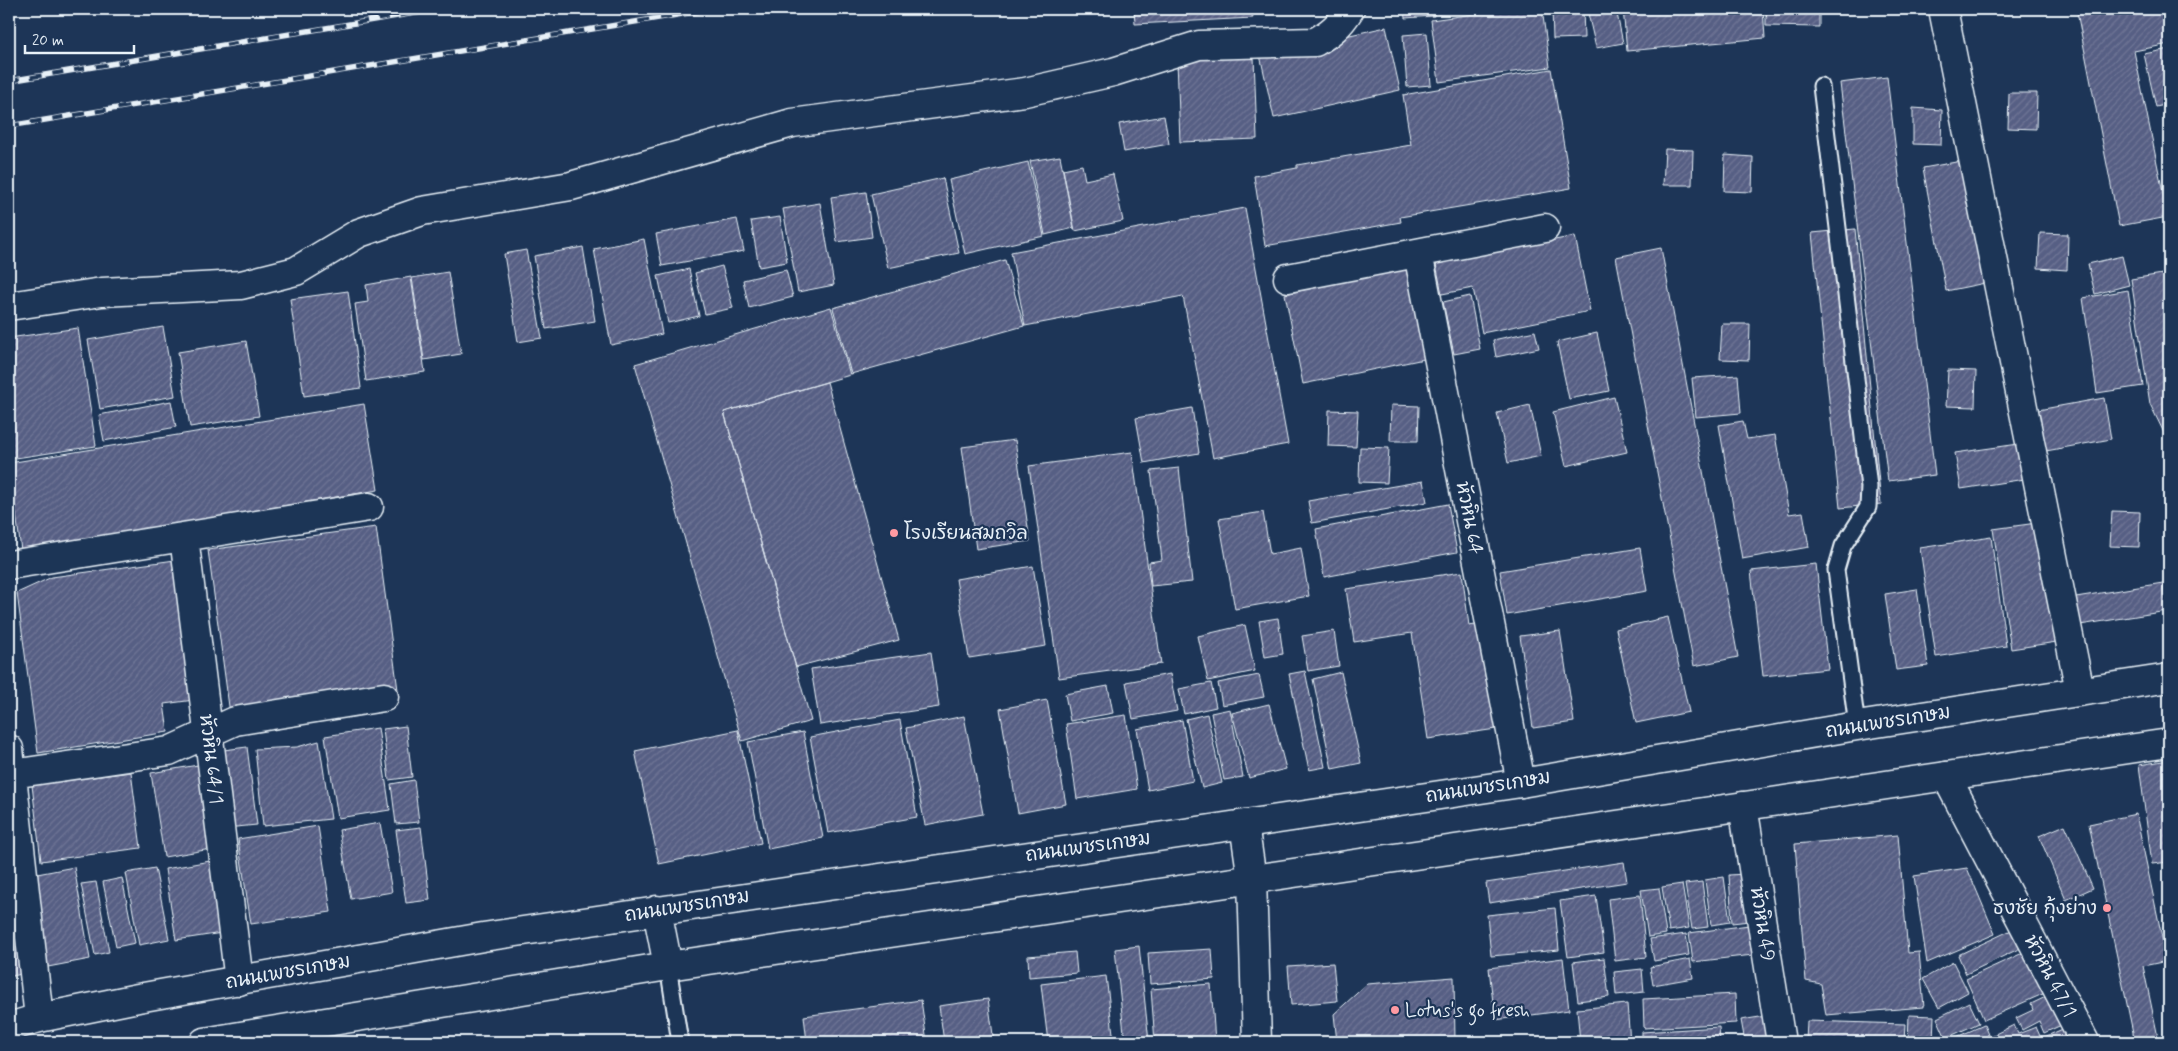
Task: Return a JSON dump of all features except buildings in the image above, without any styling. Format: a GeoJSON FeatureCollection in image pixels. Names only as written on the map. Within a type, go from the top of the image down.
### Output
{"type":"FeatureCollection","features":[{"type":"Feature","properties":{"kind":"street"},"geometry":{"type":"LineString","coordinates":[[9,306],[102,292],[241,285],[296,271],[359,233],[422,211],[571,186],[792,123],[1026,92],[1113,72],[1199,45],[1315,42],[1330,34],[1341,24],[1350,9]]}},
{"type":"Feature","properties":{"kind":"street"},"geometry":{"type":"LineString","coordinates":[[1943,9],[2080,691]]}},
{"type":"Feature","properties":{"kind":"street"},"geometry":{"type":"LineString","coordinates":[[1288,278],[1545,228]]}},
{"type":"Feature","properties":{"kind":"street","name":"หัวหิน 64"},"geometry":{"type":"LineString","coordinates":[[1418,253],[1521,783]]}},
{"type":"Feature","properties":{"kind":"street"},"geometry":{"type":"LineString","coordinates":[[9,566],[369,507]]}},
{"type":"Feature","properties":{"kind":"street","name":"หัวหิน 64/1"},"geometry":{"type":"LineString","coordinates":[[184,537],[239,981]]}},
{"type":"Feature","properties":{"kind":"street","name":"ถนนเพชรเกษม"},"geometry":{"type":"LineString","coordinates":[[9,1027],[40,1018],[138,998],[483,937],[1521,783],[1857,726],[2169,678]]}},
{"type":"Feature","properties":{"kind":"street"},"geometry":{"type":"LineString","coordinates":[[40,1018],[10,761],[169,751],[235,721],[384,697]]}},
{"type":"Feature","properties":{"kind":"street"},"geometry":{"type":"LineString","coordinates":[[204,1042],[668,966],[2169,743]]}},
{"type":"Feature","properties":{"kind":"street","name":"หัวหิน 47/1"},"geometry":{"type":"LineString","coordinates":[[1946,776],[2085,1042]]}},
{"type":"Feature","properties":{"kind":"street","name":"หัวหิน 49"},"geometry":{"type":"LineString","coordinates":[[1743,806],[1781,1042]]}},
{"type":"Feature","properties":{"kind":"street"},"geometry":{"type":"LineString","coordinates":[[1244,824],[1252,879],[1257,1042]]}},
{"type":"Feature","properties":{"kind":"street"},"geometry":{"type":"LineString","coordinates":[[657,910],[668,966]]}},
{"type":"Feature","properties":{"kind":"lane"},"geometry":{"type":"LineString","coordinates":[[1821,86],[1869,487],[1868,507],[1842,546],[1836,570],[1857,726]]}},
{"type":"Feature","properties":{"kind":"lane"},"geometry":{"type":"LineString","coordinates":[[668,966],[680,1042]]}},
{"type":"Feature","properties":{"kind":"railway"},"geometry":{"type":"LineString","coordinates":[[9,81],[439,9]]}},
{"type":"Feature","properties":{"kind":"railway"},"geometry":{"type":"LineString","coordinates":[[9,126],[713,9]]}},
{"type":"Feature","properties":{"kind":"place","name":"โรงเรียนสมถวิล"},"geometry":{"type":"Point","coordinates":[894,533]}},
{"type":"Feature","properties":{"kind":"place","name":"ธงชัย กุ้งย่าง"},"geometry":{"type":"Point","coordinates":[2107,908]}},
{"type":"Feature","properties":{"kind":"place","name":"Lotus's go fresh"},"geometry":{"type":"Point","coordinates":[1395,1010]}}]}
